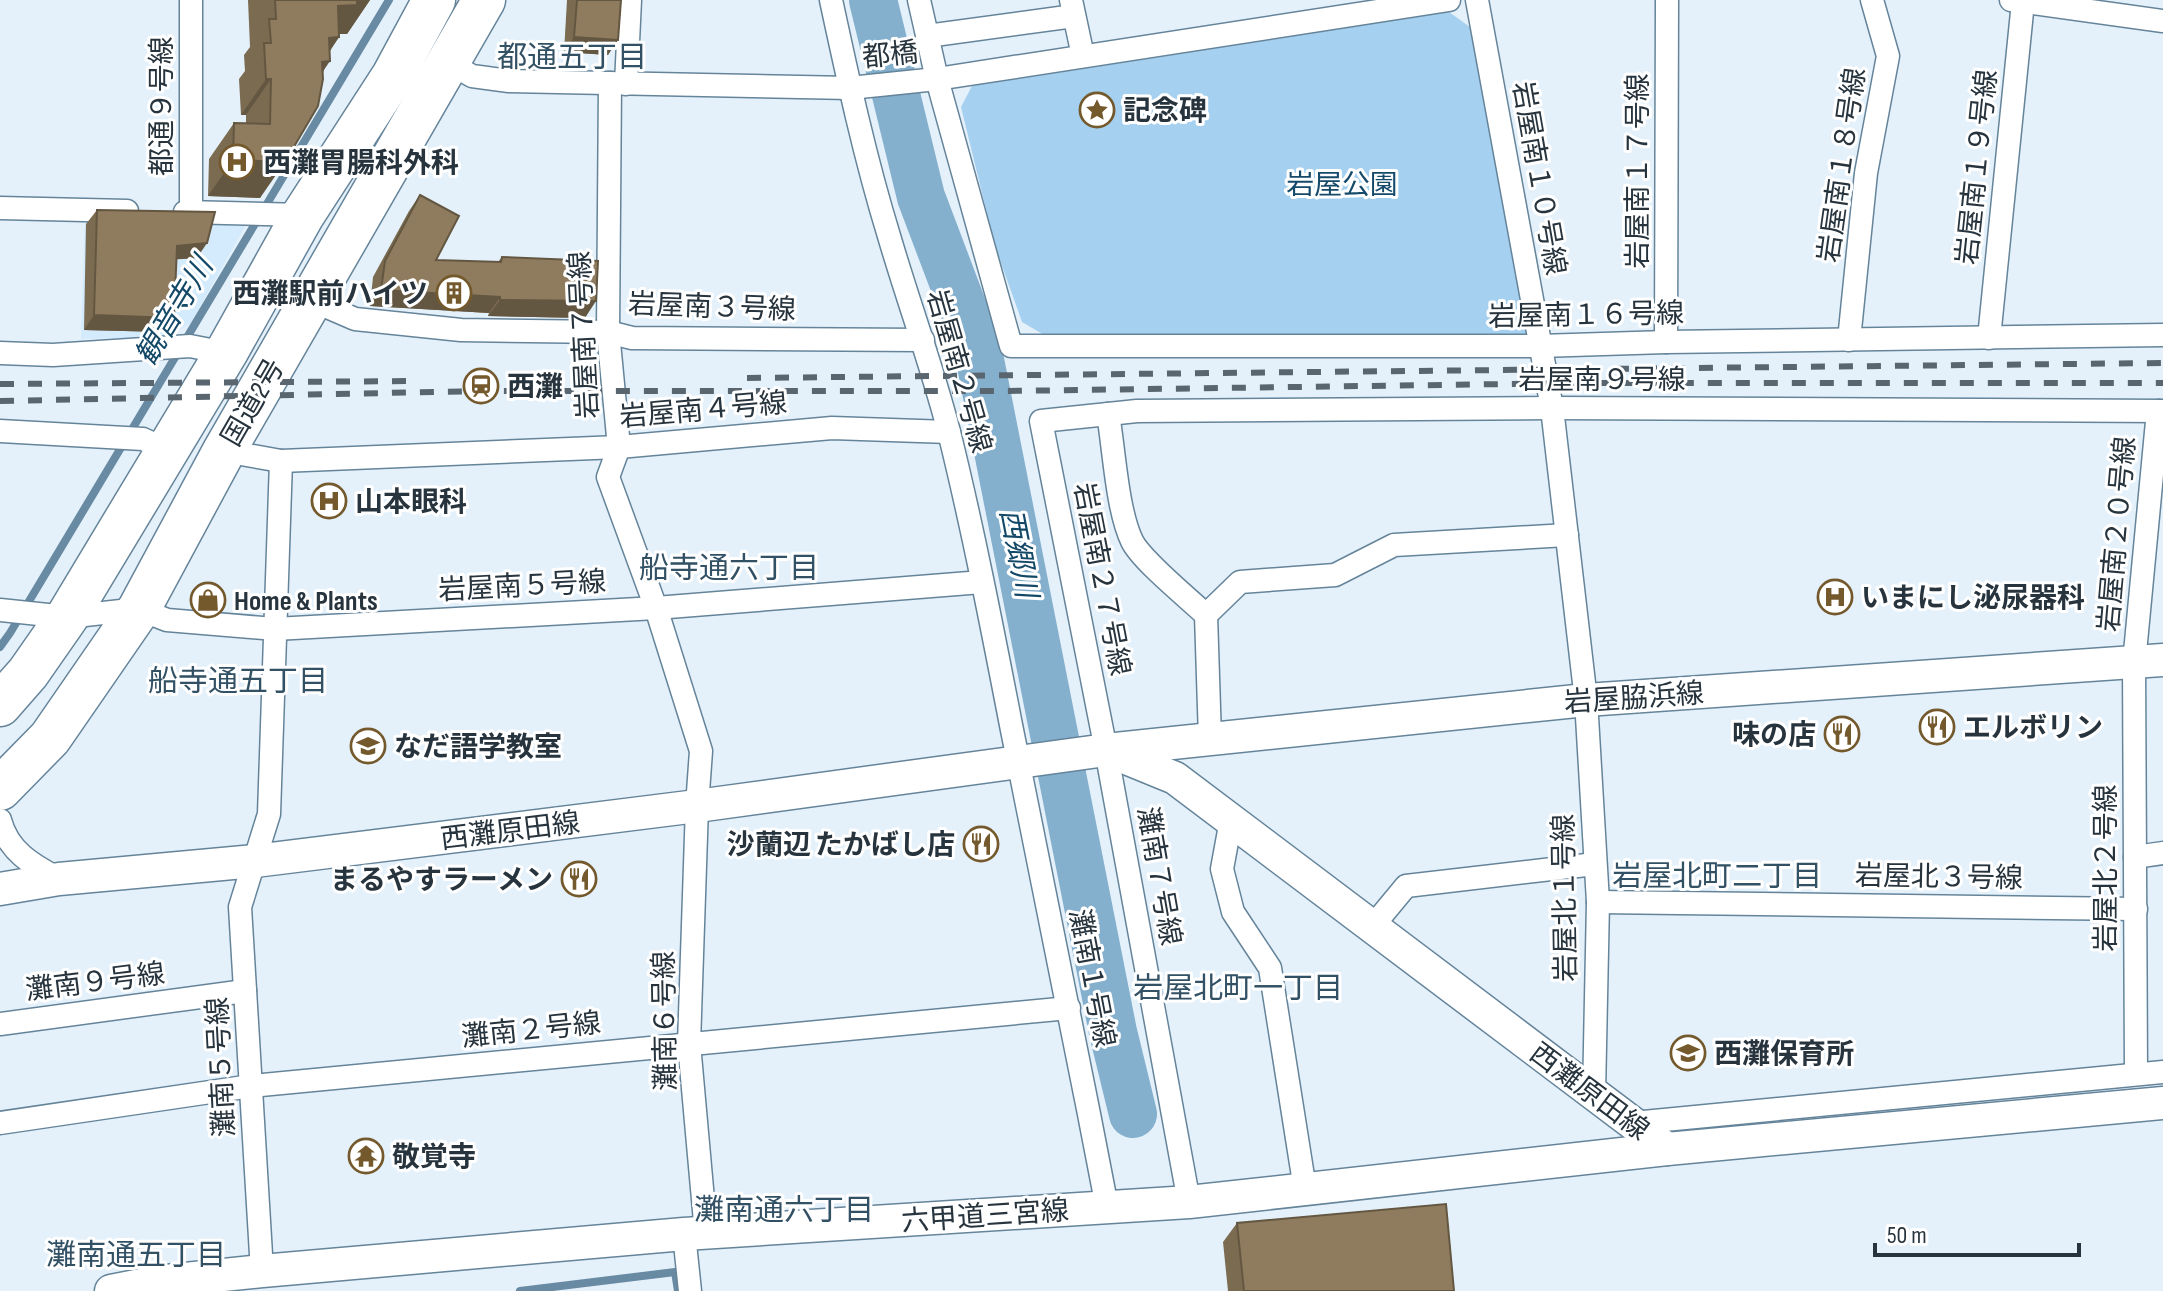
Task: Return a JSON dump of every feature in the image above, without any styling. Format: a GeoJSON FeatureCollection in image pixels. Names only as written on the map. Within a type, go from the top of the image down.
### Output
{"type":"FeatureCollection","features":[{"type":"Feature","properties":{"kind":"highway","name":"国道2号"},"geometry":{"type":"LineString","coordinates":[[0,705],[28,673],[67,617],[208,350],[292,215],[393,76],[434,0]]}},
{"type":"Feature","properties":{"kind":"highway","name":"国道2号"},"geometry":{"type":"LineString","coordinates":[[0,789],[50,738],[139,609],[224,451],[429,97],[464,23]]}},
{"type":"Feature","properties":{"kind":"street","name":"都通９号線"},"geometry":{"type":"LineString","coordinates":[[191,0],[191,212]]}},
{"type":"Feature","properties":{"kind":"street","name":"岩屋南７号線"},"geometry":{"type":"LineString","coordinates":[[630,0],[618,84],[608,332],[619,447],[608,477],[656,608],[701,751],[697,806]]}},
{"type":"Feature","properties":{"kind":"street","name":"岩屋南２号線"},"geometry":{"type":"LineString","coordinates":[[831,0],[888,234],[949,432],[1019,761]]}},
{"type":"Feature","properties":{"kind":"street"},"geometry":{"type":"LineString","coordinates":[[919,0],[937,79]]}},
{"type":"Feature","properties":{"kind":"street","name":"都橋"},"geometry":{"type":"LineString","coordinates":[[415,37],[464,23],[472,76],[509,81],[850,88],[937,79],[1449,0]]}},
{"type":"Feature","properties":{"kind":"street","name":"岩屋南１０号線"},"geometry":{"type":"LineString","coordinates":[[1477,0],[1552,408],[1586,700]]}},
{"type":"Feature","properties":{"kind":"street","name":"岩屋南１７号線"},"geometry":{"type":"LineString","coordinates":[[1666,342],[1667,0]]}},
{"type":"Feature","properties":{"kind":"street","name":"岩屋南１８号線"},"geometry":{"type":"LineString","coordinates":[[1849,340],[1866,173],[1888,56],[1872,0]]}},
{"type":"Feature","properties":{"kind":"street"},"geometry":{"type":"LineString","coordinates":[[2017,1],[2163,21]]}},
{"type":"Feature","properties":{"kind":"street","name":"岩屋南１９号線"},"geometry":{"type":"LineString","coordinates":[[1989,338],[2017,1]]}},
{"type":"Feature","properties":{"kind":"street"},"geometry":{"type":"LineString","coordinates":[[927,36],[1072,8],[1083,56]]}},
{"type":"Feature","properties":{"kind":"street","name":"岩屋南１６号線"},"geometry":{"type":"LineString","coordinates":[[937,79],[1011,346],[1540,346],[2163,335]]}},
{"type":"Feature","properties":{"kind":"street"},"geometry":{"type":"LineString","coordinates":[[0,208],[292,215]]}},
{"type":"Feature","properties":{"kind":"street","name":"岩屋南３号線"},"geometry":{"type":"LineString","coordinates":[[311,300],[355,319],[461,330],[608,332],[632,338],[923,340]]}},
{"type":"Feature","properties":{"kind":"street"},"geometry":{"type":"LineString","coordinates":[[0,353],[53,355],[162,346],[208,350]]}},
{"type":"Feature","properties":{"kind":"street","name":"岩屋南９号線"},"geometry":{"type":"LineString","coordinates":[[1041,421],[1137,411],[1552,408],[2160,411]]}},
{"type":"Feature","properties":{"kind":"street","name":"岩屋南２０号線"},"geometry":{"type":"LineString","coordinates":[[2148,662],[2160,411]]}},
{"type":"Feature","properties":{"kind":"street"},"geometry":{"type":"LineString","coordinates":[[1108,414],[1123,509],[1133,542],[1149,562],[1206,615],[1210,739]]}},
{"type":"Feature","properties":{"kind":"street","name":"岩屋南２７号線"},"geometry":{"type":"LineString","coordinates":[[1041,421],[1106,750]]}},
{"type":"Feature","properties":{"kind":"street","name":"岩屋南４号線"},"geometry":{"type":"LineString","coordinates":[[224,451],[281,461],[619,447],[832,428],[949,432]]}},
{"type":"Feature","properties":{"kind":"street"},"geometry":{"type":"LineString","coordinates":[[0,431],[107,437],[156,445]]}},
{"type":"Feature","properties":{"kind":"street","name":"灘南５号線"},"geometry":{"type":"LineString","coordinates":[[262,1271],[240,907],[269,814],[281,461]]}},
{"type":"Feature","properties":{"kind":"street"},"geometry":{"type":"LineString","coordinates":[[1206,615],[1240,582],[1335,575],[1394,545],[1567,535]]}},
{"type":"Feature","properties":{"kind":"street","name":"岩屋南５号線"},"geometry":{"type":"LineString","coordinates":[[0,610],[67,617],[139,609],[167,620],[275,629],[656,608],[982,582]]}},
{"type":"Feature","properties":{"kind":"street","name":"岩屋脇浜線"},"geometry":{"type":"LineString","coordinates":[[1019,761],[1586,700],[2148,662]]}},
{"type":"Feature","properties":{"kind":"street","name":"岩屋北２号線"},"geometry":{"type":"LineString","coordinates":[[2136,1073],[2135,857],[2148,662]]}},
{"type":"Feature","properties":{"kind":"street","name":"岩屋北１号線"},"geometry":{"type":"LineString","coordinates":[[1586,700],[1598,902],[1594,1094]]}},
{"type":"Feature","properties":{"kind":"street","name":"西灘原田線"},"geometry":{"type":"LineString","coordinates":[[1106,750],[1175,778],[1667,1149],[2163,1103]]}},
{"type":"Feature","properties":{"kind":"street","name":"灘南７号線"},"geometry":{"type":"LineString","coordinates":[[1106,750],[1189,1202]]}},
{"type":"Feature","properties":{"kind":"street","name":"西灘原田線"},"geometry":{"type":"LineString","coordinates":[[0,889],[59,879],[255,861],[697,806],[1019,761]]}},
{"type":"Feature","properties":{"kind":"street","name":"灘南１号線"},"geometry":{"type":"LineString","coordinates":[[1019,761],[1107,1207]]}},
{"type":"Feature","properties":{"kind":"street","name":"灘南６号線"},"geometry":{"type":"LineString","coordinates":[[690,1291],[695,1234],[689,1044],[697,806]]}},
{"type":"Feature","properties":{"kind":"street"},"geometry":{"type":"LineString","coordinates":[[0,820],[16,852],[59,879]]}},
{"type":"Feature","properties":{"kind":"street"},"geometry":{"type":"LineString","coordinates":[[1231,820],[1222,869],[1233,912],[1270,968],[1305,1189]]}},
{"type":"Feature","properties":{"kind":"street"},"geometry":{"type":"LineString","coordinates":[[2135,857],[2163,853]]}},
{"type":"Feature","properties":{"kind":"street"},"geometry":{"type":"LineString","coordinates":[[1372,927],[1406,886],[1595,864]]}},
{"type":"Feature","properties":{"kind":"street","name":"岩屋北３号線"},"geometry":{"type":"LineString","coordinates":[[1598,902],[2136,909]]}},
{"type":"Feature","properties":{"kind":"street","name":"灘南９号線"},"geometry":{"type":"LineString","coordinates":[[0,1024],[245,991]]}},
{"type":"Feature","properties":{"kind":"street","name":"灘南２号線"},"geometry":{"type":"LineString","coordinates":[[0,1123],[251,1086],[1069,1008]]}},
{"type":"Feature","properties":{"kind":"street"},"geometry":{"type":"LineString","coordinates":[[1633,1123],[2163,1072]]}},
{"type":"Feature","properties":{"kind":"street","name":"六甲道三宮線"},"geometry":{"type":"LineString","coordinates":[[111,1291],[156,1282],[262,1271],[695,1234],[1189,1202],[1667,1149]]}},
{"type":"Feature","properties":{"kind":"shaded area"},"geometry":{"type":"Polygon","coordinates":[[[85,218],[248,221],[191,323],[168,337],[81,339],[85,218]]]}},
{"type":"Feature","properties":{"kind":"green space","name":"岩屋公園"},"geometry":{"type":"Polygon","coordinates":[[[1449,12],[1470,27],[1528,338],[1051,339],[1022,322],[995,246],[961,107],[972,86],[1449,12]]]}},
{"type":"Feature","properties":{"kind":"building"},"geometry":{"type":"Polygon","coordinates":[[[275,0],[357,0],[357,5],[338,6],[339,37],[329,38],[330,61],[322,62],[323,79],[318,106],[285,162],[233,160],[234,123],[270,124],[271,79],[266,79],[264,43],[271,43],[269,19],[276,19],[275,0]]]}},
{"type":"Feature","properties":{"kind":"building"},"geometry":{"type":"Polygon","coordinates":[[[577,0],[621,0],[618,40],[574,37],[577,0]]]}},
{"type":"Feature","properties":{"kind":"building"},"geometry":{"type":"Polygon","coordinates":[[[420,195],[459,216],[436,260],[501,262],[502,257],[598,261],[596,301],[500,300],[500,297],[381,290],[385,261],[420,195]]]}},
{"type":"Feature","properties":{"kind":"building"},"geometry":{"type":"Polygon","coordinates":[[[97,210],[215,212],[207,243],[177,246],[174,318],[94,315],[97,210]]]}},
{"type":"Feature","properties":{"kind":"building"},"geometry":{"type":"Polygon","coordinates":[[[1446,1204],[1454,1291],[1244,1291],[1237,1223],[1446,1204]]]}},
{"type":"Feature","properties":{"kind":"waterway","name":"観音寺川"},"geometry":{"type":"LineString","coordinates":[[0,647],[389,0]]}},
{"type":"Feature","properties":{"kind":"waterway","name":"西郷川"},"geometry":{"type":"LineString","coordinates":[[873,0],[921,197],[977,345],[1113,1032],[1133,1114]]}},
{"type":"Feature","properties":{"kind":"waterway","name":"観音寺川"},"geometry":{"type":"LineString","coordinates":[[520,1291],[675,1272],[678,1291]]}},
{"type":"Feature","properties":{"kind":"railway"},"geometry":{"type":"LineString","coordinates":[[747,378],[2163,363]]}},
{"type":"Feature","properties":{"kind":"railway"},"geometry":{"type":"LineString","coordinates":[[0,384],[419,381]]}},
{"type":"Feature","properties":{"kind":"railway"},"geometry":{"type":"LineString","coordinates":[[0,401],[482,391],[1005,391],[1582,383],[2163,383]]}},
{"type":"Feature","properties":{"kind":"place","name":"記念碑"},"geometry":{"type":"Point","coordinates":[1097,110]}},
{"type":"Feature","properties":{"kind":"place","name":"西灘胃腸科外科"},"geometry":{"type":"Point","coordinates":[237,162]}},
{"type":"Feature","properties":{"kind":"place","name":"西灘駅前ハイツ"},"geometry":{"type":"Point","coordinates":[454,293]}},
{"type":"Feature","properties":{"kind":"place","name":"西灘"},"geometry":{"type":"Point","coordinates":[481,386]}},
{"type":"Feature","properties":{"kind":"place","name":"山本眼科"},"geometry":{"type":"Point","coordinates":[329,501]}},
{"type":"Feature","properties":{"kind":"place","name":"いまにし泌尿器科"},"geometry":{"type":"Point","coordinates":[1835,597]}},
{"type":"Feature","properties":{"kind":"place","name":"Home & Plants"},"geometry":{"type":"Point","coordinates":[208,600]}},
{"type":"Feature","properties":{"kind":"place","name":"エルボリン"},"geometry":{"type":"Point","coordinates":[1937,727]}},
{"type":"Feature","properties":{"kind":"place","name":"味の店"},"geometry":{"type":"Point","coordinates":[1842,734]}},
{"type":"Feature","properties":{"kind":"place","name":"なだ語学教室"},"geometry":{"type":"Point","coordinates":[368,746]}},
{"type":"Feature","properties":{"kind":"place","name":"沙蘭辺 たかばし店"},"geometry":{"type":"Point","coordinates":[981,844]}},
{"type":"Feature","properties":{"kind":"place","name":"まるやすラーメン"},"geometry":{"type":"Point","coordinates":[579,879]}},
{"type":"Feature","properties":{"kind":"place","name":"西灘保育所"},"geometry":{"type":"Point","coordinates":[1688,1053]}},
{"type":"Feature","properties":{"kind":"place","name":"敬覚寺"},"geometry":{"type":"Point","coordinates":[366,1156]}},
{"type":"Feature","properties":{"kind":"district","name":"都通五丁目"},"geometry":{"type":"Point","coordinates":[572,57]}},
{"type":"Feature","properties":{"kind":"district","name":"船寺通六丁目"},"geometry":{"type":"Point","coordinates":[729,568]}},
{"type":"Feature","properties":{"kind":"district","name":"船寺通五丁目"},"geometry":{"type":"Point","coordinates":[238,681]}},
{"type":"Feature","properties":{"kind":"district","name":"岩屋北町二丁目"},"geometry":{"type":"Point","coordinates":[1717,876]}},
{"type":"Feature","properties":{"kind":"district","name":"岩屋北町一丁目"},"geometry":{"type":"Point","coordinates":[1238,988]}},
{"type":"Feature","properties":{"kind":"district","name":"灘南通六丁目"},"geometry":{"type":"Point","coordinates":[784,1210]}},
{"type":"Feature","properties":{"kind":"district","name":"灘南通五丁目"},"geometry":{"type":"Point","coordinates":[136,1255]}}]}
